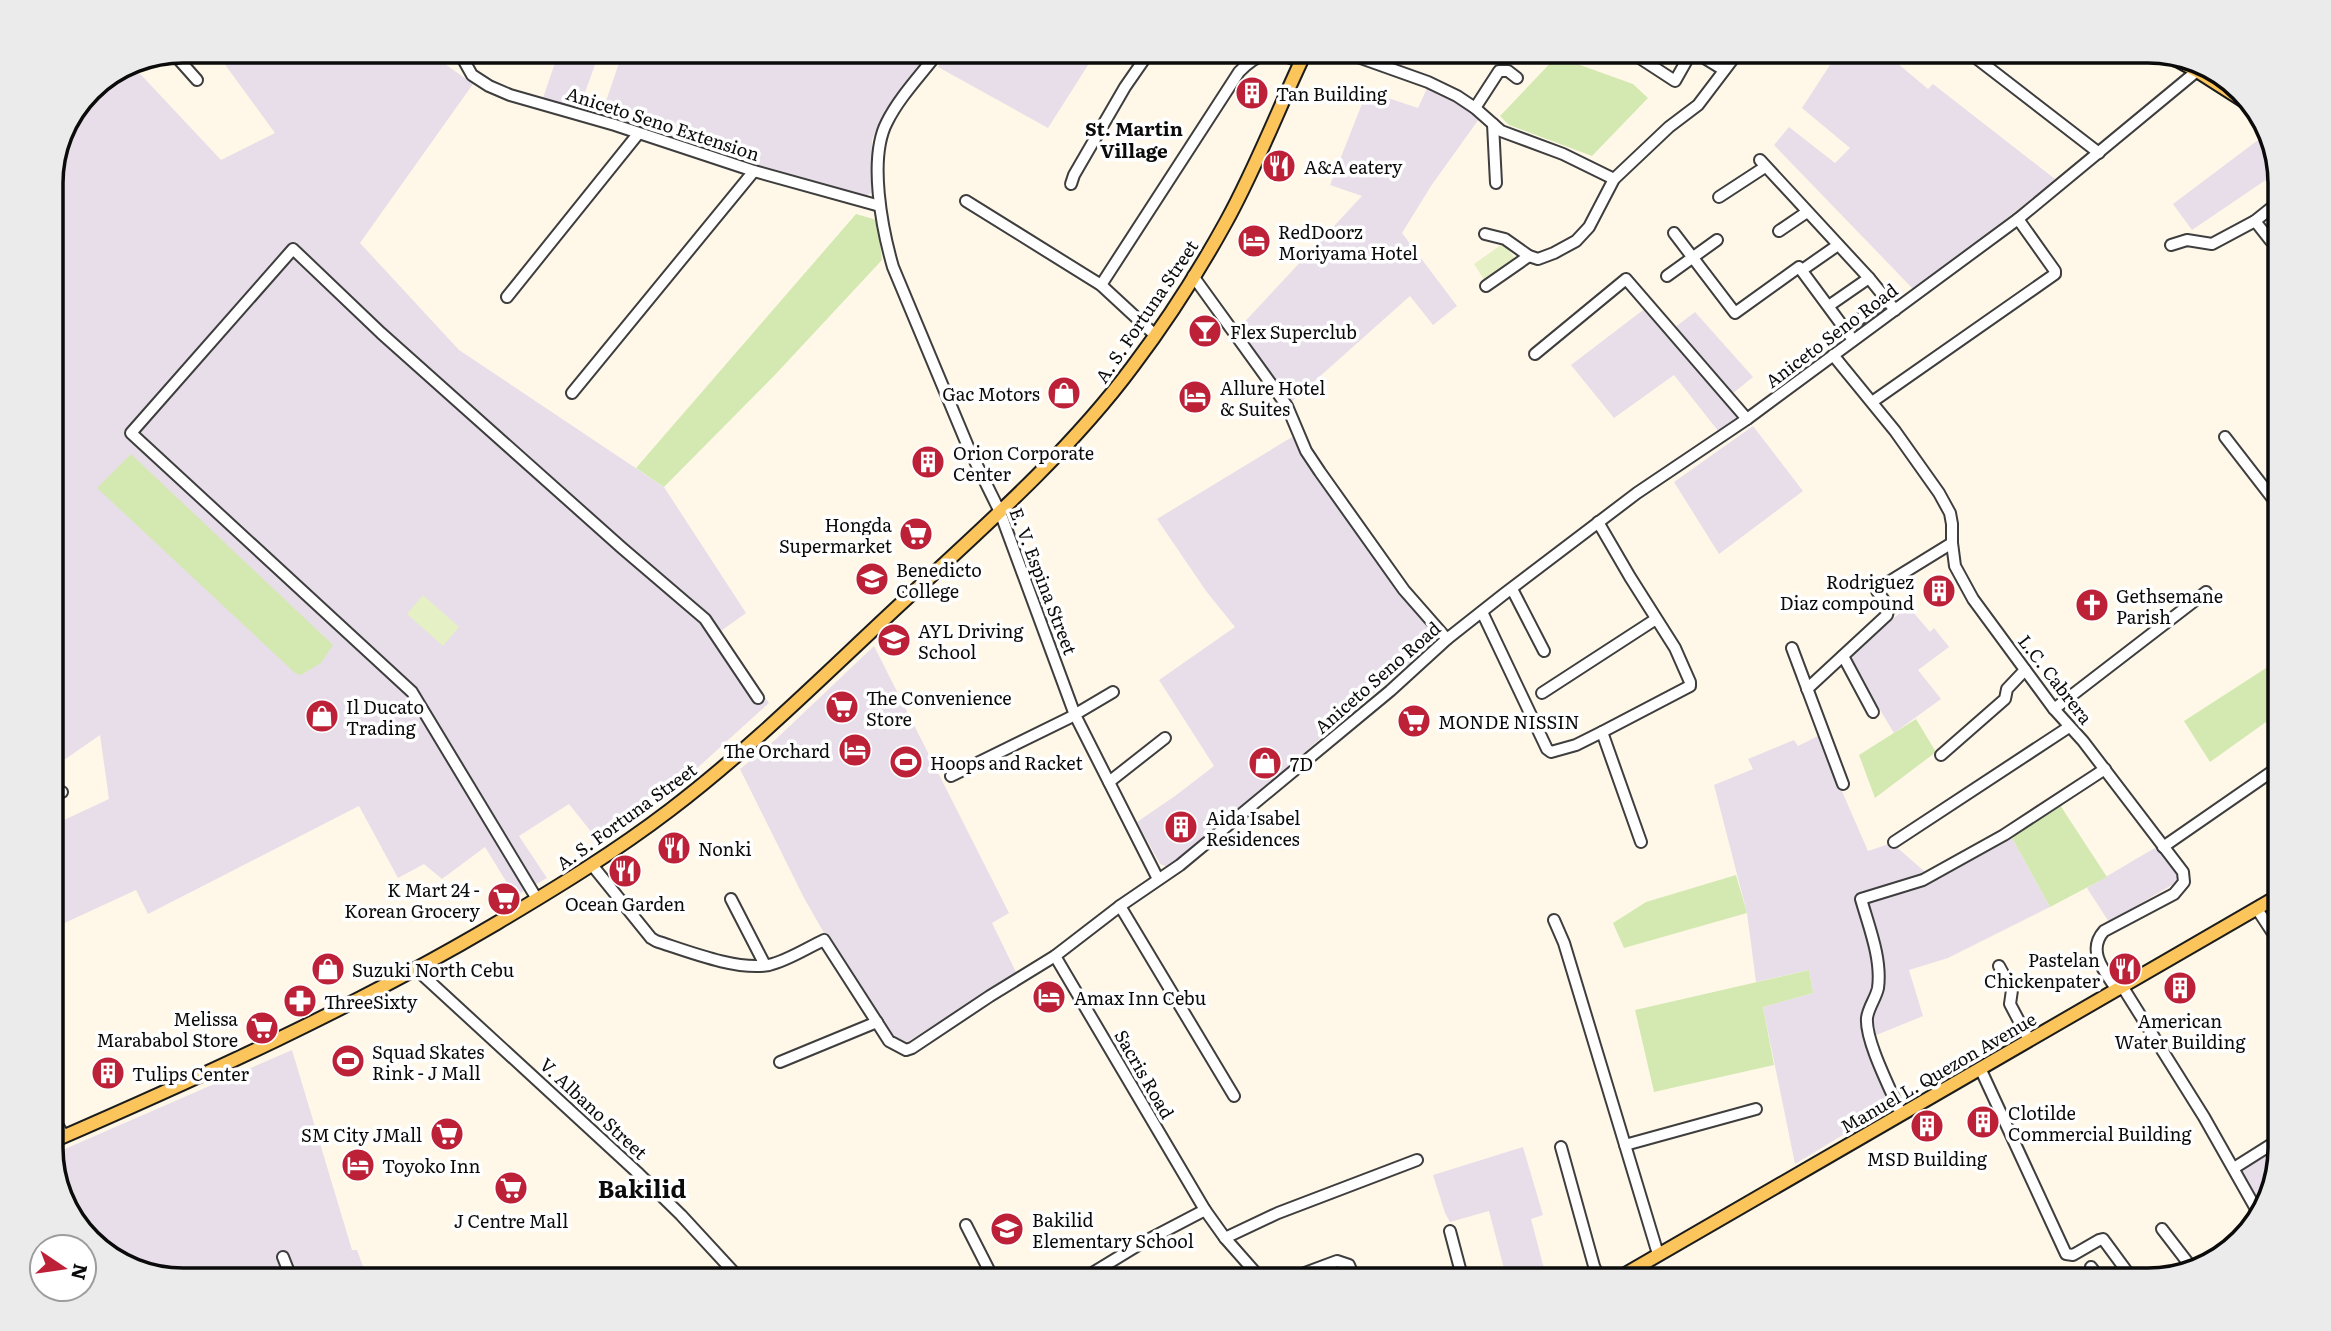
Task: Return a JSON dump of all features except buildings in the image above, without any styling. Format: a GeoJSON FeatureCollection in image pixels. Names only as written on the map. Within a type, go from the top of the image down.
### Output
{"type":"FeatureCollection","features":[{"type":"Feature","properties":{"kind":"main road","name":"A. S. Fortuna Street"},"geometry":{"type":"LineString","coordinates":[[64,1136],[267,1044],[416,969],[592,865],[668,811],[718,771],[802,697],[1000,512],[1098,410],[1155,335],[1227,221],[1300,63]]}},
{"type":"Feature","properties":{"kind":"main road","name":"Manuel L. Quezon Avenue"},"geometry":{"type":"LineString","coordinates":[[1635,1268],[2268,902]]}},
{"type":"Feature","properties":{"kind":"street"},"geometry":{"type":"LineString","coordinates":[[182,63],[197,80]]}},
{"type":"Feature","properties":{"kind":"street","name":"Aniceto Seno Extension"},"geometry":{"type":"LineString","coordinates":[[465,63],[472,75],[510,95],[615,125],[754,171],[880,206]]}},
{"type":"Feature","properties":{"kind":"street"},"geometry":{"type":"LineString","coordinates":[[880,206],[880,150],[886,123],[930,63]]}},
{"type":"Feature","properties":{"kind":"street"},"geometry":{"type":"LineString","coordinates":[[1071,184],[1125,87],[1142,63]]}},
{"type":"Feature","properties":{"kind":"street"},"geometry":{"type":"LineString","coordinates":[[1101,285],[1239,72],[1249,63]]}},
{"type":"Feature","properties":{"kind":"street"},"geometry":{"type":"LineString","coordinates":[[1375,63],[1428,82],[1457,96],[1501,131],[1563,154],[1614,179]]}},
{"type":"Feature","properties":{"kind":"street"},"geometry":{"type":"LineString","coordinates":[[1647,63],[1675,81],[1685,63]]}},
{"type":"Feature","properties":{"kind":"street"},"geometry":{"type":"LineString","coordinates":[[1711,63],[1724,71]]}},
{"type":"Feature","properties":{"kind":"street"},"geometry":{"type":"LineString","coordinates":[[1485,234],[1505,239],[1538,259],[1576,241],[1589,227],[1614,179],[1669,127],[1698,105],[1730,63]]}},
{"type":"Feature","properties":{"kind":"street"},"geometry":{"type":"LineString","coordinates":[[1983,63],[2099,153]]}},
{"type":"Feature","properties":{"kind":"street"},"geometry":{"type":"LineString","coordinates":[[1475,108],[1499,71],[1508,71],[1517,78]]}},
{"type":"Feature","properties":{"kind":"street","name":"Aniceto Seno Road"},"geometry":{"type":"LineString","coordinates":[[592,865],[639,925],[656,942],[700,956],[749,966],[765,965],[824,940],[889,1041],[905,1050],[912,1048],[1055,956],[1120,906],[1180,865],[1390,691],[1447,639],[1637,493],[1747,419],[2018,219],[2195,73]]}},
{"type":"Feature","properties":{"kind":"street"},"geometry":{"type":"LineString","coordinates":[[1493,124],[1496,183]]}},
{"type":"Feature","properties":{"kind":"street"},"geometry":{"type":"LineString","coordinates":[[507,297],[638,134]]}},
{"type":"Feature","properties":{"kind":"street"},"geometry":{"type":"LineString","coordinates":[[1719,197],[1763,164],[1869,278],[1895,310]]}},
{"type":"Feature","properties":{"kind":"street"},"geometry":{"type":"LineString","coordinates":[[572,393],[754,171]]}},
{"type":"Feature","properties":{"kind":"street"},"geometry":{"type":"LineString","coordinates":[[966,201],[1101,285],[1155,335]]}},
{"type":"Feature","properties":{"kind":"street","name":"E. V. Espina Street"},"geometry":{"type":"LineString","coordinates":[[880,206],[893,267],[969,449],[1000,512],[1075,715],[1158,879]]}},
{"type":"Feature","properties":{"kind":"street"},"geometry":{"type":"LineString","coordinates":[[2171,245],[2187,240],[2209,245],[2255,221],[2268,211]]}},
{"type":"Feature","properties":{"kind":"street"},"geometry":{"type":"LineString","coordinates":[[1779,231],[1807,212]]}},
{"type":"Feature","properties":{"kind":"street"},"geometry":{"type":"LineString","coordinates":[[1872,402],[2055,274],[2018,219]]}},
{"type":"Feature","properties":{"kind":"street"},"geometry":{"type":"LineString","coordinates":[[2255,221],[2268,237]]}},
{"type":"Feature","properties":{"kind":"street"},"geometry":{"type":"LineString","coordinates":[[1674,233],[1735,313],[1800,267],[1853,340]]}},
{"type":"Feature","properties":{"kind":"street"},"geometry":{"type":"LineString","coordinates":[[1667,276],[1717,240]]}},
{"type":"Feature","properties":{"kind":"street"},"geometry":{"type":"LineString","coordinates":[[1805,268],[1838,244]]}},
{"type":"Feature","properties":{"kind":"street"},"geometry":{"type":"LineString","coordinates":[[537,899],[412,692],[131,433],[293,249],[381,333],[705,619],[758,698]]}},
{"type":"Feature","properties":{"kind":"street"},"geometry":{"type":"LineString","coordinates":[[1486,286],[1530,256]]}},
{"type":"Feature","properties":{"kind":"street"},"geometry":{"type":"LineString","coordinates":[[1193,276],[1287,406],[1306,451],[1320,472],[1404,590],[1447,639]]}},
{"type":"Feature","properties":{"kind":"street"},"geometry":{"type":"LineString","coordinates":[[1830,305],[1869,278]]}},
{"type":"Feature","properties":{"kind":"street"},"geometry":{"type":"LineString","coordinates":[[1535,354],[1626,279],[1747,419]]}},
{"type":"Feature","properties":{"kind":"street"},"geometry":{"type":"LineString","coordinates":[[1846,329],[1886,300]]}},
{"type":"Feature","properties":{"kind":"street","name":"L.C. Cabrera"},"geometry":{"type":"LineString","coordinates":[[1833,355],[1872,402],[1939,493],[1950,513],[1955,566],[1973,599],[2053,709],[2105,769],[2183,872],[2184,882],[2174,894],[2104,931],[2096,945],[2099,962],[2120,988]]}},
{"type":"Feature","properties":{"kind":"street"},"geometry":{"type":"LineString","coordinates":[[2225,437],[2268,493]]}},
{"type":"Feature","properties":{"kind":"street"},"geometry":{"type":"LineString","coordinates":[[1482,612],[1547,749],[1555,752],[1602,732],[1690,686],[1675,648],[1598,522]]}},
{"type":"Feature","properties":{"kind":"street"},"geometry":{"type":"LineString","coordinates":[[1807,689],[1887,615],[1889,607],[1877,591],[1879,588],[1952,543]]}},
{"type":"Feature","properties":{"kind":"street"},"geometry":{"type":"LineString","coordinates":[[1512,589],[1544,651]]}},
{"type":"Feature","properties":{"kind":"street"},"geometry":{"type":"LineString","coordinates":[[2053,709],[2206,592]]}},
{"type":"Feature","properties":{"kind":"street"},"geometry":{"type":"LineString","coordinates":[[1542,693],[1656,619]]}},
{"type":"Feature","properties":{"kind":"street"},"geometry":{"type":"LineString","coordinates":[[1792,648],[1843,784]]}},
{"type":"Feature","properties":{"kind":"street"},"geometry":{"type":"LineString","coordinates":[[1843,656],[1873,712]]}},
{"type":"Feature","properties":{"kind":"street"},"geometry":{"type":"LineString","coordinates":[[1941,755],[2005,699],[2007,689],[2025,670]]}},
{"type":"Feature","properties":{"kind":"street"},"geometry":{"type":"LineString","coordinates":[[951,776],[1075,715],[1113,692]]}},
{"type":"Feature","properties":{"kind":"street"},"geometry":{"type":"LineString","coordinates":[[1894,842],[2069,727]]}},
{"type":"Feature","properties":{"kind":"street"},"geometry":{"type":"LineString","coordinates":[[1602,732],[1641,842]]}},
{"type":"Feature","properties":{"kind":"street"},"geometry":{"type":"LineString","coordinates":[[1109,782],[1165,738]]}},
{"type":"Feature","properties":{"kind":"street"},"geometry":{"type":"LineString","coordinates":[[1901,1114],[1870,1039],[1867,1018],[1878,988],[1878,974],[1877,959],[1861,899],[1923,880],[2004,835],[2105,769]]}},
{"type":"Feature","properties":{"kind":"street"},"geometry":{"type":"LineString","coordinates":[[2163,848],[2268,774]]}},
{"type":"Feature","properties":{"kind":"street"},"geometry":{"type":"LineString","coordinates":[[731,898],[765,965]]}},
{"type":"Feature","properties":{"kind":"street"},"geometry":{"type":"LineString","coordinates":[[1120,906],[1234,1096]]}},
{"type":"Feature","properties":{"kind":"street"},"geometry":{"type":"LineString","coordinates":[[2257,909],[2268,926]]}},
{"type":"Feature","properties":{"kind":"street"},"geometry":{"type":"LineString","coordinates":[[1554,920],[1564,943],[1658,1254]]}},
{"type":"Feature","properties":{"kind":"street","name":"Sacris Road"},"geometry":{"type":"LineString","coordinates":[[1055,956],[1205,1210],[1251,1268]]}},
{"type":"Feature","properties":{"kind":"street"},"geometry":{"type":"LineString","coordinates":[[1999,966],[2012,990],[2010,1004],[2029,1040]]}},
{"type":"Feature","properties":{"kind":"street","name":"V. Albano Street"},"geometry":{"type":"LineString","coordinates":[[416,969],[639,1174],[730,1268]]}},
{"type":"Feature","properties":{"kind":"street"},"geometry":{"type":"LineString","coordinates":[[2120,988],[2234,1168],[2254,1204]]}},
{"type":"Feature","properties":{"kind":"street"},"geometry":{"type":"LineString","coordinates":[[780,1062],[877,1022]]}},
{"type":"Feature","properties":{"kind":"street"},"geometry":{"type":"LineString","coordinates":[[1980,1068],[2066,1254],[2073,1255],[2104,1239],[2125,1268]]}},
{"type":"Feature","properties":{"kind":"street"},"geometry":{"type":"LineString","coordinates":[[1625,1145],[1756,1109]]}},
{"type":"Feature","properties":{"kind":"street"},"geometry":{"type":"LineString","coordinates":[[1561,1147],[1595,1268]]}},
{"type":"Feature","properties":{"kind":"street"},"geometry":{"type":"LineString","coordinates":[[2234,1168],[2268,1147]]}},
{"type":"Feature","properties":{"kind":"street"},"geometry":{"type":"LineString","coordinates":[[1225,1238],[1278,1213],[1418,1160]]}},
{"type":"Feature","properties":{"kind":"street"},"geometry":{"type":"LineString","coordinates":[[1101,1268],[1205,1210]]}},
{"type":"Feature","properties":{"kind":"street"},"geometry":{"type":"LineString","coordinates":[[966,1225],[988,1268]]}},
{"type":"Feature","properties":{"kind":"street"},"geometry":{"type":"LineString","coordinates":[[2162,1229],[2187,1261]]}},
{"type":"Feature","properties":{"kind":"street"},"geometry":{"type":"LineString","coordinates":[[1450,1231],[1460,1268]]}},
{"type":"Feature","properties":{"kind":"street"},"geometry":{"type":"LineString","coordinates":[[283,1257],[287,1268]]}},
{"type":"Feature","properties":{"kind":"street"},"geometry":{"type":"LineString","coordinates":[[1318,1268],[1337,1261],[1350,1268]]}},
{"type":"Feature","properties":{"kind":"shaded area"},"geometry":{"type":"Polygon","coordinates":[[[224,63],[444,63],[473,84],[360,243],[459,350],[664,487],[746,613],[721,631],[769,703],[683,781],[600,843],[569,804],[519,836],[547,878],[515,896],[485,847],[442,879],[424,864],[398,878],[359,806],[148,914],[136,890],[63,924],[63,820],[109,799],[100,735],[63,761],[63,176],[67,152],[75,130],[88,110],[104,93],[138,72],[221,160],[275,133],[224,63]]]}},
{"type":"Feature","properties":{"kind":"shaded area"},"geometry":{"type":"Polygon","coordinates":[[[555,63],[596,63],[579,109],[543,98],[555,63]]]}},
{"type":"Feature","properties":{"kind":"shaded area"},"geometry":{"type":"Polygon","coordinates":[[[619,63],[923,63],[876,130],[872,140],[873,192],[864,197],[747,164],[601,116],[619,63]]]}},
{"type":"Feature","properties":{"kind":"shaded area"},"geometry":{"type":"Polygon","coordinates":[[[940,63],[1089,63],[1048,128],[938,67],[940,63]]]}},
{"type":"Feature","properties":{"kind":"shaded area"},"geometry":{"type":"Polygon","coordinates":[[[1831,63],[1897,63],[1928,89],[1933,84],[2055,179],[1913,289],[1774,145],[1789,127],[1835,163],[1850,148],[1802,108],[1831,63]]]}},
{"type":"Feature","properties":{"kind":"shaded area"},"geometry":{"type":"Polygon","coordinates":[[[1428,86],[1458,101],[1479,119],[1431,186],[1402,233],[1457,306],[1433,325],[1410,296],[1290,403],[1237,330],[1362,196],[1330,185],[1367,91],[1418,108],[1428,86]]]}},
{"type":"Feature","properties":{"kind":"shaded area"},"geometry":{"type":"Polygon","coordinates":[[[2260,139],[2268,178],[2192,230],[2173,204],[2260,139]]]}},
{"type":"Feature","properties":{"kind":"shaded area"},"geometry":{"type":"Polygon","coordinates":[[[1647,307],[1740,416],[1719,432],[1674,375],[1614,418],[1571,365],[1647,307]]]}},
{"type":"Feature","properties":{"kind":"shaded area"},"geometry":{"type":"Polygon","coordinates":[[[1695,312],[1753,377],[1732,394],[1674,328],[1695,312]]]}},
{"type":"Feature","properties":{"kind":"shaded area"},"geometry":{"type":"Polygon","coordinates":[[[1753,426],[1803,491],[1719,554],[1674,482],[1753,426]]]}},
{"type":"Feature","properties":{"kind":"shaded area"},"geometry":{"type":"Polygon","coordinates":[[[1292,437],[1320,481],[1325,480],[1381,564],[1439,639],[1173,865],[1167,867],[1160,864],[1137,822],[1214,766],[1159,680],[1235,627],[1206,591],[1157,519],[1292,437]]]}},
{"type":"Feature","properties":{"kind":"shaded area"},"geometry":{"type":"Polygon","coordinates":[[[1908,606],[1930,632],[1934,628],[1949,647],[1918,670],[1941,699],[1894,733],[1848,657],[1908,606]]]}},
{"type":"Feature","properties":{"kind":"shaded area"},"geometry":{"type":"Polygon","coordinates":[[[874,646],[1009,913],[992,923],[1016,972],[909,1041],[901,1043],[896,1040],[824,933],[740,769],[775,740],[874,646]]]}},
{"type":"Feature","properties":{"kind":"shaded area"},"geometry":{"type":"Polygon","coordinates":[[[1818,736],[1868,851],[1892,843],[1924,871],[1930,884],[2011,836],[2050,907],[1948,958],[1909,970],[1923,1016],[1874,1036],[1899,1101],[1795,1164],[1763,1007],[1813,993],[1809,970],[1756,982],[1747,913],[1714,785],[1753,769],[1748,759],[1794,740],[1798,746],[1818,736]]]}},
{"type":"Feature","properties":{"kind":"shaded area"},"geometry":{"type":"Polygon","coordinates":[[[2158,846],[2177,873],[2177,882],[2109,922],[2087,888],[2158,846]]]}},
{"type":"Feature","properties":{"kind":"shaded area"},"geometry":{"type":"Polygon","coordinates":[[[292,1050],[352,1250],[357,1250],[364,1268],[184,1268],[137,1259],[110,1243],[88,1221],[72,1194],[63,1150],[292,1050]]]}},
{"type":"Feature","properties":{"kind":"shaded area"},"geometry":{"type":"Polygon","coordinates":[[[1523,1147],[1543,1215],[1531,1219],[1544,1268],[1504,1268],[1489,1211],[1450,1222],[1433,1175],[1523,1147]]]}},
{"type":"Feature","properties":{"kind":"shaded area"},"geometry":{"type":"Polygon","coordinates":[[[2268,1154],[2264,1179],[2255,1202],[2238,1173],[2268,1154]]]}},
{"type":"Feature","properties":{"kind":"green space"},"geometry":{"type":"Polygon","coordinates":[[[1550,63],[1575,63],[1633,84],[1648,98],[1592,156],[1509,125],[1500,116],[1550,63]]]}},
{"type":"Feature","properties":{"kind":"green space"},"geometry":{"type":"Polygon","coordinates":[[[856,214],[877,220],[882,260],[773,377],[664,487],[636,468],[856,214]]]}},
{"type":"Feature","properties":{"kind":"green space"},"geometry":{"type":"Polygon","coordinates":[[[1504,243],[1515,259],[1485,281],[1474,264],[1504,243]]]}},
{"type":"Feature","properties":{"kind":"green space"},"geometry":{"type":"Polygon","coordinates":[[[131,454],[333,645],[321,663],[301,675],[295,673],[97,488],[131,454]]]}},
{"type":"Feature","properties":{"kind":"green space"},"geometry":{"type":"Polygon","coordinates":[[[423,595],[459,627],[443,646],[407,614],[423,595]]]}},
{"type":"Feature","properties":{"kind":"green space"},"geometry":{"type":"Polygon","coordinates":[[[2268,667],[2268,721],[2210,762],[2184,721],[2268,667]]]}},
{"type":"Feature","properties":{"kind":"green space"},"geometry":{"type":"Polygon","coordinates":[[[1916,719],[1936,752],[1875,798],[1859,755],[1916,719]]]}},
{"type":"Feature","properties":{"kind":"green space"},"geometry":{"type":"Polygon","coordinates":[[[2060,805],[2107,877],[2050,907],[2011,836],[2060,805]]]}},
{"type":"Feature","properties":{"kind":"green space"},"geometry":{"type":"Polygon","coordinates":[[[1736,875],[1747,913],[1624,948],[1613,923],[1646,902],[1736,875]]]}},
{"type":"Feature","properties":{"kind":"green space"},"geometry":{"type":"Polygon","coordinates":[[[1809,970],[1813,993],[1763,1007],[1774,1065],[1654,1092],[1635,1010],[1809,970]]]}},
{"type":"Feature","properties":{"kind":"place","name":"Tan Building"},"geometry":{"type":"Point","coordinates":[1252,93]}},
{"type":"Feature","properties":{"kind":"place","name":"A&A eatery"},"geometry":{"type":"Point","coordinates":[1279,166]}},
{"type":"Feature","properties":{"kind":"place","name":"RedDoorz Moriyama Hotel"},"geometry":{"type":"Point","coordinates":[1254,241]}},
{"type":"Feature","properties":{"kind":"place","name":"Flex Superclub"},"geometry":{"type":"Point","coordinates":[1205,331]}},
{"type":"Feature","properties":{"kind":"place","name":"Gac Motors"},"geometry":{"type":"Point","coordinates":[1064,393]}},
{"type":"Feature","properties":{"kind":"place","name":"Allure Hotel & Suites"},"geometry":{"type":"Point","coordinates":[1195,397]}},
{"type":"Feature","properties":{"kind":"place","name":"Orion Corporate Center"},"geometry":{"type":"Point","coordinates":[928,462]}},
{"type":"Feature","properties":{"kind":"place","name":"Hongda Supermarket"},"geometry":{"type":"Point","coordinates":[916,534]}},
{"type":"Feature","properties":{"kind":"place","name":"Benedicto College"},"geometry":{"type":"Point","coordinates":[872,579]}},
{"type":"Feature","properties":{"kind":"place","name":"Rodriguez Diaz compound"},"geometry":{"type":"Point","coordinates":[1939,591]}},
{"type":"Feature","properties":{"kind":"place","name":"Gethsemane Parish"},"geometry":{"type":"Point","coordinates":[2092,605]}},
{"type":"Feature","properties":{"kind":"place","name":"AYL Driving School"},"geometry":{"type":"Point","coordinates":[894,640]}},
{"type":"Feature","properties":{"kind":"place","name":"The Convenience Store"},"geometry":{"type":"Point","coordinates":[842,707]}},
{"type":"Feature","properties":{"kind":"place","name":"Il Ducato Trading"},"geometry":{"type":"Point","coordinates":[322,716]}},
{"type":"Feature","properties":{"kind":"place","name":"MONDE NISSIN"},"geometry":{"type":"Point","coordinates":[1414,721]}},
{"type":"Feature","properties":{"kind":"place","name":"The Orchard"},"geometry":{"type":"Point","coordinates":[855,750]}},
{"type":"Feature","properties":{"kind":"place","name":"Hoops and Racket"},"geometry":{"type":"Point","coordinates":[906,762]}},
{"type":"Feature","properties":{"kind":"place","name":"7D"},"geometry":{"type":"Point","coordinates":[1265,763]}},
{"type":"Feature","properties":{"kind":"place","name":"Aida Isabel Residences"},"geometry":{"type":"Point","coordinates":[1181,827]}},
{"type":"Feature","properties":{"kind":"place","name":"Nonki"},"geometry":{"type":"Point","coordinates":[674,848]}},
{"type":"Feature","properties":{"kind":"place","name":"Ocean Garden"},"geometry":{"type":"Point","coordinates":[625,871]}},
{"type":"Feature","properties":{"kind":"place","name":"K Mart 24 - Korean Grocery"},"geometry":{"type":"Point","coordinates":[504,899]}},
{"type":"Feature","properties":{"kind":"place","name":"Suzuki North Cebu"},"geometry":{"type":"Point","coordinates":[328,969]}},
{"type":"Feature","properties":{"kind":"place","name":"Pastelan Chickenpater"},"geometry":{"type":"Point","coordinates":[2125,969]}},
{"type":"Feature","properties":{"kind":"place","name":"American Water Building"},"geometry":{"type":"Point","coordinates":[2180,988]}},
{"type":"Feature","properties":{"kind":"place","name":"Amax Inn Cebu"},"geometry":{"type":"Point","coordinates":[1049,997]}},
{"type":"Feature","properties":{"kind":"place","name":"ThreeSixty"},"geometry":{"type":"Point","coordinates":[300,1001]}},
{"type":"Feature","properties":{"kind":"place","name":"Melissa Marababol Store"},"geometry":{"type":"Point","coordinates":[262,1028]}},
{"type":"Feature","properties":{"kind":"place","name":"Squad Skates Rink - J Mall"},"geometry":{"type":"Point","coordinates":[348,1061]}},
{"type":"Feature","properties":{"kind":"place","name":"Tulips Center"},"geometry":{"type":"Point","coordinates":[108,1073]}},
{"type":"Feature","properties":{"kind":"place","name":"Clotilde Commercial Building"},"geometry":{"type":"Point","coordinates":[1983,1122]}},
{"type":"Feature","properties":{"kind":"place","name":"MSD Building"},"geometry":{"type":"Point","coordinates":[1927,1126]}},
{"type":"Feature","properties":{"kind":"place","name":"SM City JMall"},"geometry":{"type":"Point","coordinates":[447,1134]}},
{"type":"Feature","properties":{"kind":"place","name":"Toyoko Inn"},"geometry":{"type":"Point","coordinates":[358,1165]}},
{"type":"Feature","properties":{"kind":"place","name":"J Centre Mall"},"geometry":{"type":"Point","coordinates":[511,1188]}},
{"type":"Feature","properties":{"kind":"place","name":"Bakilid Elementary School"},"geometry":{"type":"Point","coordinates":[1007,1229]}},
{"type":"Feature","properties":{"kind":"district","name":"St. Martin Village"},"geometry":{"type":"Point","coordinates":[1134,139]}},
{"type":"Feature","properties":{"kind":"district","name":"Bakilid"},"geometry":{"type":"Point","coordinates":[642,1187]}}]}
